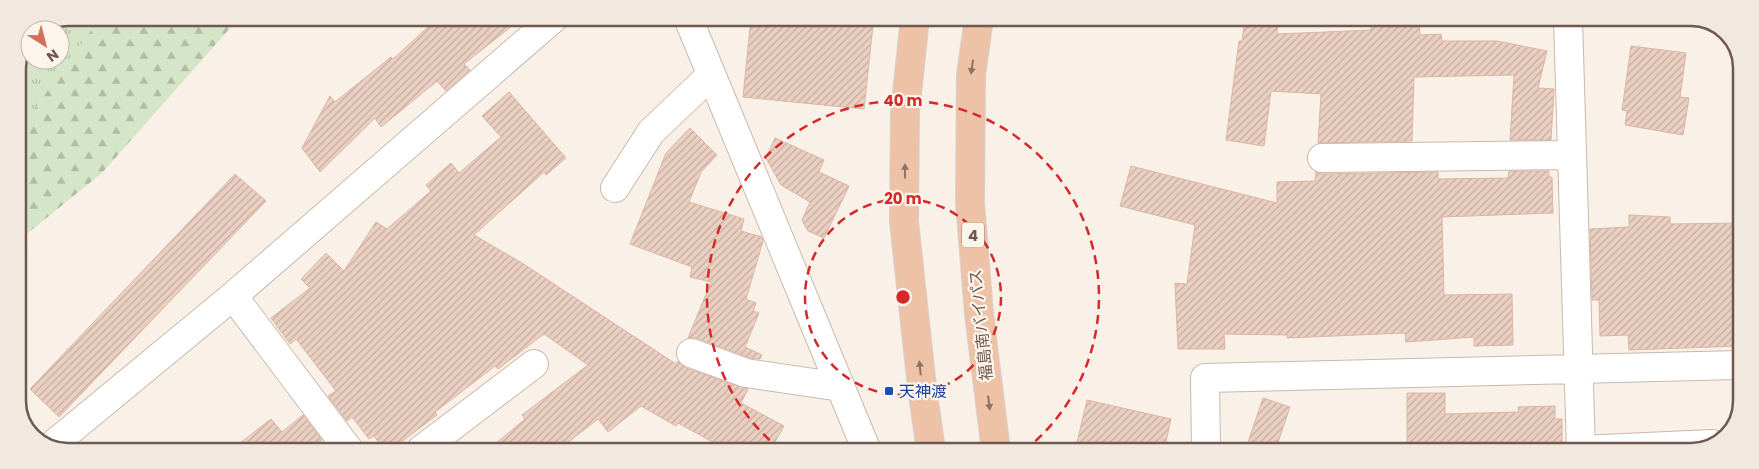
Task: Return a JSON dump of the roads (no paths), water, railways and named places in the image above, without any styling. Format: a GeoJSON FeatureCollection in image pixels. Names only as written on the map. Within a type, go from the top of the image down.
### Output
{"type":"FeatureCollection","features":[{"type":"Feature","properties":{"kind":"highway"},"geometry":{"type":"LineString","coordinates":[[914,26],[905,112],[904,220],[930,443]]}},
{"type":"Feature","properties":{"kind":"highway","name":"福島南バイパス"},"geometry":{"type":"LineString","coordinates":[[978,26],[971,75],[970,202],[979,314],[995,443]]}},
{"type":"Feature","properties":{"kind":"street"},"geometry":{"type":"LineString","coordinates":[[57,441],[233,296],[545,26]]}},
{"type":"Feature","properties":{"kind":"street"},"geometry":{"type":"LineString","coordinates":[[691,26],[864,443]]}},
{"type":"Feature","properties":{"kind":"street"},"geometry":{"type":"LineString","coordinates":[[1568,26],[1581,443]]}},
{"type":"Feature","properties":{"kind":"street"},"geometry":{"type":"LineString","coordinates":[[615,188],[650,132],[711,75]]}},
{"type":"Feature","properties":{"kind":"street"},"geometry":{"type":"LineString","coordinates":[[1322,158],[1572,156]]}},
{"type":"Feature","properties":{"kind":"street"},"geometry":{"type":"LineString","coordinates":[[233,296],[344,443]]}},
{"type":"Feature","properties":{"kind":"street"},"geometry":{"type":"LineString","coordinates":[[691,353],[746,374],[841,387]]}},
{"type":"Feature","properties":{"kind":"street"},"geometry":{"type":"LineString","coordinates":[[430,443],[534,364]]}},
{"type":"Feature","properties":{"kind":"street"},"geometry":{"type":"LineString","coordinates":[[1206,443],[1204,378],[1733,366]]}},
{"type":"Feature","properties":{"kind":"place","name":"天神渡"},"geometry":{"type":"Point","coordinates":[889,391]}}]}
